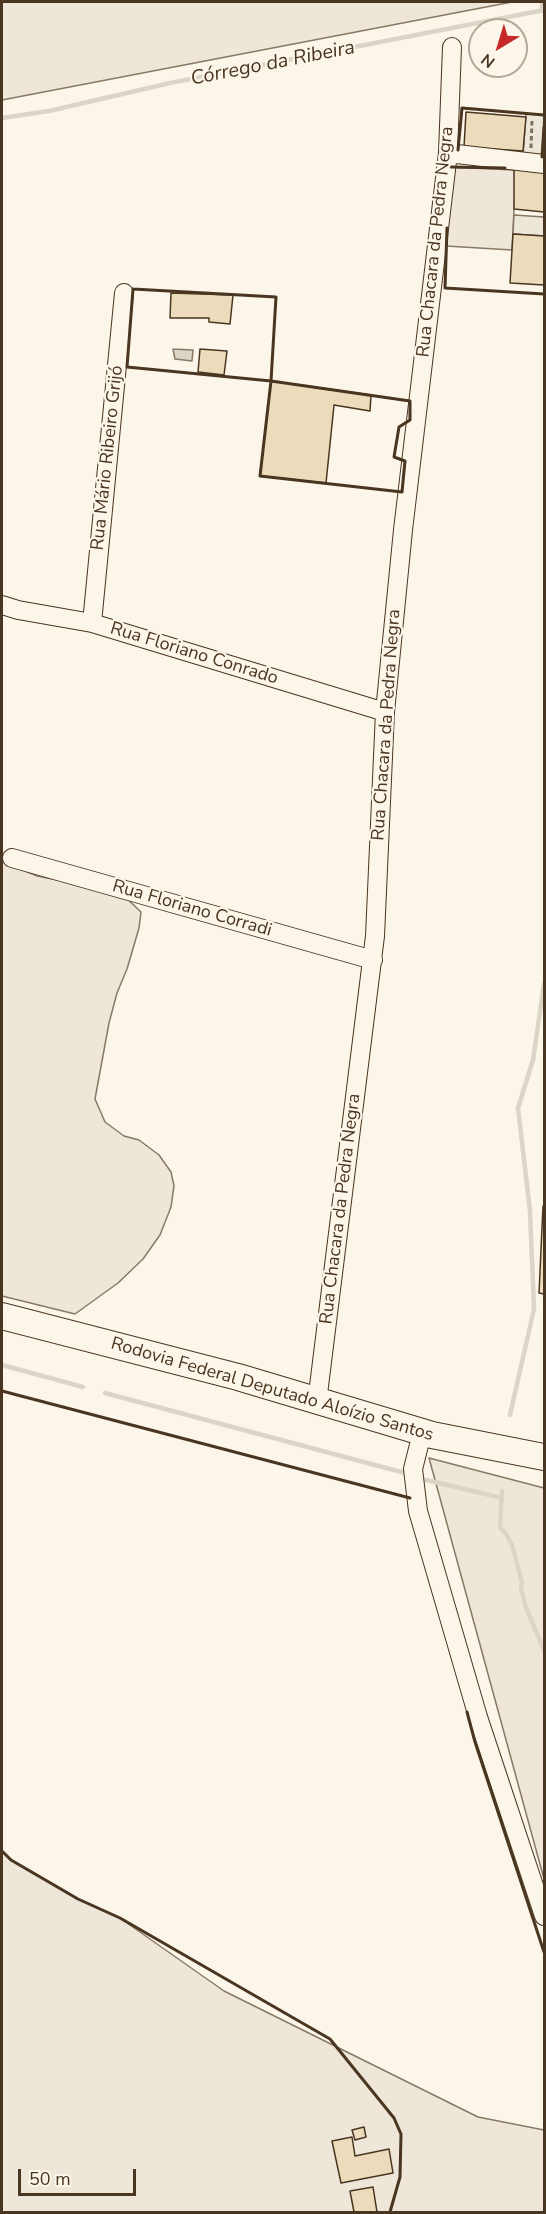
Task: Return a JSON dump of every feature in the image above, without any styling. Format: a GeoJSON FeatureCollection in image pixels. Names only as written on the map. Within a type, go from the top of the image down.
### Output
{"type":"FeatureCollection","features":[{"type":"Feature","properties":{"kind":"highway","name":"Rodovia Federal Deputado Aloízio Santos"},"geometry":{"type":"LineString","coordinates":[[2,1316],[238,1377],[427,1434],[544,1457]]}},
{"type":"Feature","properties":{"kind":"highway"},"geometry":{"type":"LineString","coordinates":[[427,1434],[544,1467]]}},
{"type":"Feature","properties":{"kind":"highway"},"geometry":{"type":"LineString","coordinates":[[512,1450],[544,1451]]}},
{"type":"Feature","properties":{"kind":"street","name":"Rua Chacara da Pedra Negra"},"geometry":{"type":"LineString","coordinates":[[317,1402],[373,960],[385,712],[403,530],[448,153],[452,47]]}},
{"type":"Feature","properties":{"kind":"street"},"geometry":{"type":"LineString","coordinates":[[448,153],[537,160]]}},
{"type":"Feature","properties":{"kind":"street","name":"Rua Mário Ribeiro Grijó"},"geometry":{"type":"LineString","coordinates":[[92,623],[124,293]]}},
{"type":"Feature","properties":{"kind":"street","name":"Rua Floriano Conrado"},"geometry":{"type":"LineString","coordinates":[[2,605],[92,623],[385,712]]}},
{"type":"Feature","properties":{"kind":"street","name":"Rua Floriano Corradi"},"geometry":{"type":"LineString","coordinates":[[12,858],[373,960]]}},
{"type":"Feature","properties":{"kind":"street"},"geometry":{"type":"LineString","coordinates":[[427,1434],[413,1469],[417,1511],[478,1717],[544,1916]]}},
{"type":"Feature","properties":{"kind":"path"},"geometry":{"type":"LineString","coordinates":[[532,121],[537,160]]}},
{"type":"Feature","properties":{"kind":"shaded area"},"geometry":{"type":"Polygon","coordinates":[[[2,2],[512,2],[2,100],[2,2]]]}},
{"type":"Feature","properties":{"kind":"shaded area"},"geometry":{"type":"Polygon","coordinates":[[[526,114],[544,115],[542,157],[523,155],[526,114]]]}},
{"type":"Feature","properties":{"kind":"shaded area"},"geometry":{"type":"Polygon","coordinates":[[[450,167],[516,170],[512,250],[446,246],[450,167]]]}},
{"type":"Feature","properties":{"kind":"shaded area"},"geometry":{"type":"Polygon","coordinates":[[[514,215],[544,217],[544,236],[513,234],[514,215]]]}},
{"type":"Feature","properties":{"kind":"shaded area"},"geometry":{"type":"Polygon","coordinates":[[[173,349],[193,350],[192,361],[175,359],[173,349]]]}},
{"type":"Feature","properties":{"kind":"shaded area"},"geometry":{"type":"Polygon","coordinates":[[[2,861],[37,876],[120,892],[141,912],[139,928],[109,1023],[95,1099],[105,1122],[124,1136],[139,1140],[159,1155],[171,1172],[174,1186],[171,1207],[160,1235],[143,1259],[118,1283],[75,1314],[2,1296],[2,861]]]}},
{"type":"Feature","properties":{"kind":"shaded area"},"geometry":{"type":"Polygon","coordinates":[[[429,1458],[544,1488],[544,1879],[429,1458]]]}},
{"type":"Feature","properties":{"kind":"shaded area"},"geometry":{"type":"Polygon","coordinates":[[[2,1851],[11,1860],[78,1899],[120,1918],[224,1991],[478,2117],[544,2130],[544,2212],[2,2212],[2,1851]]]}},
{"type":"Feature","properties":{"kind":"building"},"geometry":{"type":"Polygon","coordinates":[[[466,112],[526,117],[523,151],[464,147],[466,112]]]}},
{"type":"Feature","properties":{"kind":"building"},"geometry":{"type":"Polygon","coordinates":[[[514,168],[544,171],[544,212],[514,209],[514,168]]]}},
{"type":"Feature","properties":{"kind":"building"},"geometry":{"type":"Polygon","coordinates":[[[513,234],[544,236],[544,285],[510,283],[513,234]]]}},
{"type":"Feature","properties":{"kind":"building"},"geometry":{"type":"Polygon","coordinates":[[[171,293],[233,295],[230,324],[209,322],[209,318],[170,318],[171,293]]]}},
{"type":"Feature","properties":{"kind":"building"},"geometry":{"type":"Polygon","coordinates":[[[200,349],[227,351],[224,375],[198,372],[200,349]]]}},
{"type":"Feature","properties":{"kind":"building"},"geometry":{"type":"Polygon","coordinates":[[[271,381],[371,395],[370,411],[334,405],[326,483],[260,476],[271,381]]]}},
{"type":"Feature","properties":{"kind":"building"},"geometry":{"type":"Polygon","coordinates":[[[544,1206],[544,1294],[539,1293],[544,1206]]]}},
{"type":"Feature","properties":{"kind":"building"},"geometry":{"type":"Polygon","coordinates":[[[364,2127],[366,2137],[355,2140],[352,2130],[364,2127]]]}},
{"type":"Feature","properties":{"kind":"building"},"geometry":{"type":"Polygon","coordinates":[[[352,2137],[355,2156],[389,2149],[393,2173],[341,2183],[332,2141],[352,2137]]]}},
{"type":"Feature","properties":{"kind":"building"},"geometry":{"type":"Polygon","coordinates":[[[373,2187],[377,2212],[354,2212],[350,2191],[373,2187]]]}},
{"type":"Feature","properties":{"kind":"waterway"},"geometry":{"type":"LineString","coordinates":[[542,2],[542,11]]}},
{"type":"Feature","properties":{"kind":"waterway","name":"Córrego da Ribeira"},"geometry":{"type":"LineString","coordinates":[[2,118],[49,111],[170,83],[544,10]]}},
{"type":"Feature","properties":{"kind":"waterway"},"geometry":{"type":"LineString","coordinates":[[510,1415],[534,1309],[530,1211],[518,1108],[533,1060],[544,984]]}},
{"type":"Feature","properties":{"kind":"waterway"},"geometry":{"type":"LineString","coordinates":[[2,1365],[83,1387]]}},
{"type":"Feature","properties":{"kind":"waterway"},"geometry":{"type":"LineString","coordinates":[[105,1393],[405,1473]]}},
{"type":"Feature","properties":{"kind":"waterway"},"geometry":{"type":"LineString","coordinates":[[422,1479],[502,1498]]}},
{"type":"Feature","properties":{"kind":"waterway"},"geometry":{"type":"LineString","coordinates":[[502,1491],[500,1527],[512,1545],[526,1608],[544,1650]]}},
{"type":"Feature","properties":{"kind":"wall"},"geometry":{"type":"LineString","coordinates":[[458,150],[462,108],[544,115]]}},
{"type":"Feature","properties":{"kind":"wall"},"geometry":{"type":"LineString","coordinates":[[542,157],[544,127]]}},
{"type":"Feature","properties":{"kind":"wall"},"geometry":{"type":"LineString","coordinates":[[451,167],[505,168]]}},
{"type":"Feature","properties":{"kind":"wall"},"geometry":{"type":"LineString","coordinates":[[447,228],[445,288],[544,294]]}},
{"type":"Feature","properties":{"kind":"wall"},"geometry":{"type":"LineString","coordinates":[[133,289],[276,297],[271,381],[127,367],[133,289]]}},
{"type":"Feature","properties":{"kind":"wall"},"geometry":{"type":"LineString","coordinates":[[271,381],[410,401],[410,420],[399,427],[394,457],[405,461],[402,492],[260,476],[271,381]]}},
{"type":"Feature","properties":{"kind":"wall"},"geometry":{"type":"LineString","coordinates":[[2,1391],[410,1498]]}},
{"type":"Feature","properties":{"kind":"wall"},"geometry":{"type":"LineString","coordinates":[[467,1712],[544,1952]]}},
{"type":"Feature","properties":{"kind":"wall"},"geometry":{"type":"LineString","coordinates":[[2,1851],[11,1860],[78,1899],[120,1918],[330,2039],[394,2118],[401,2134],[400,2177],[390,2212]]}}]}
